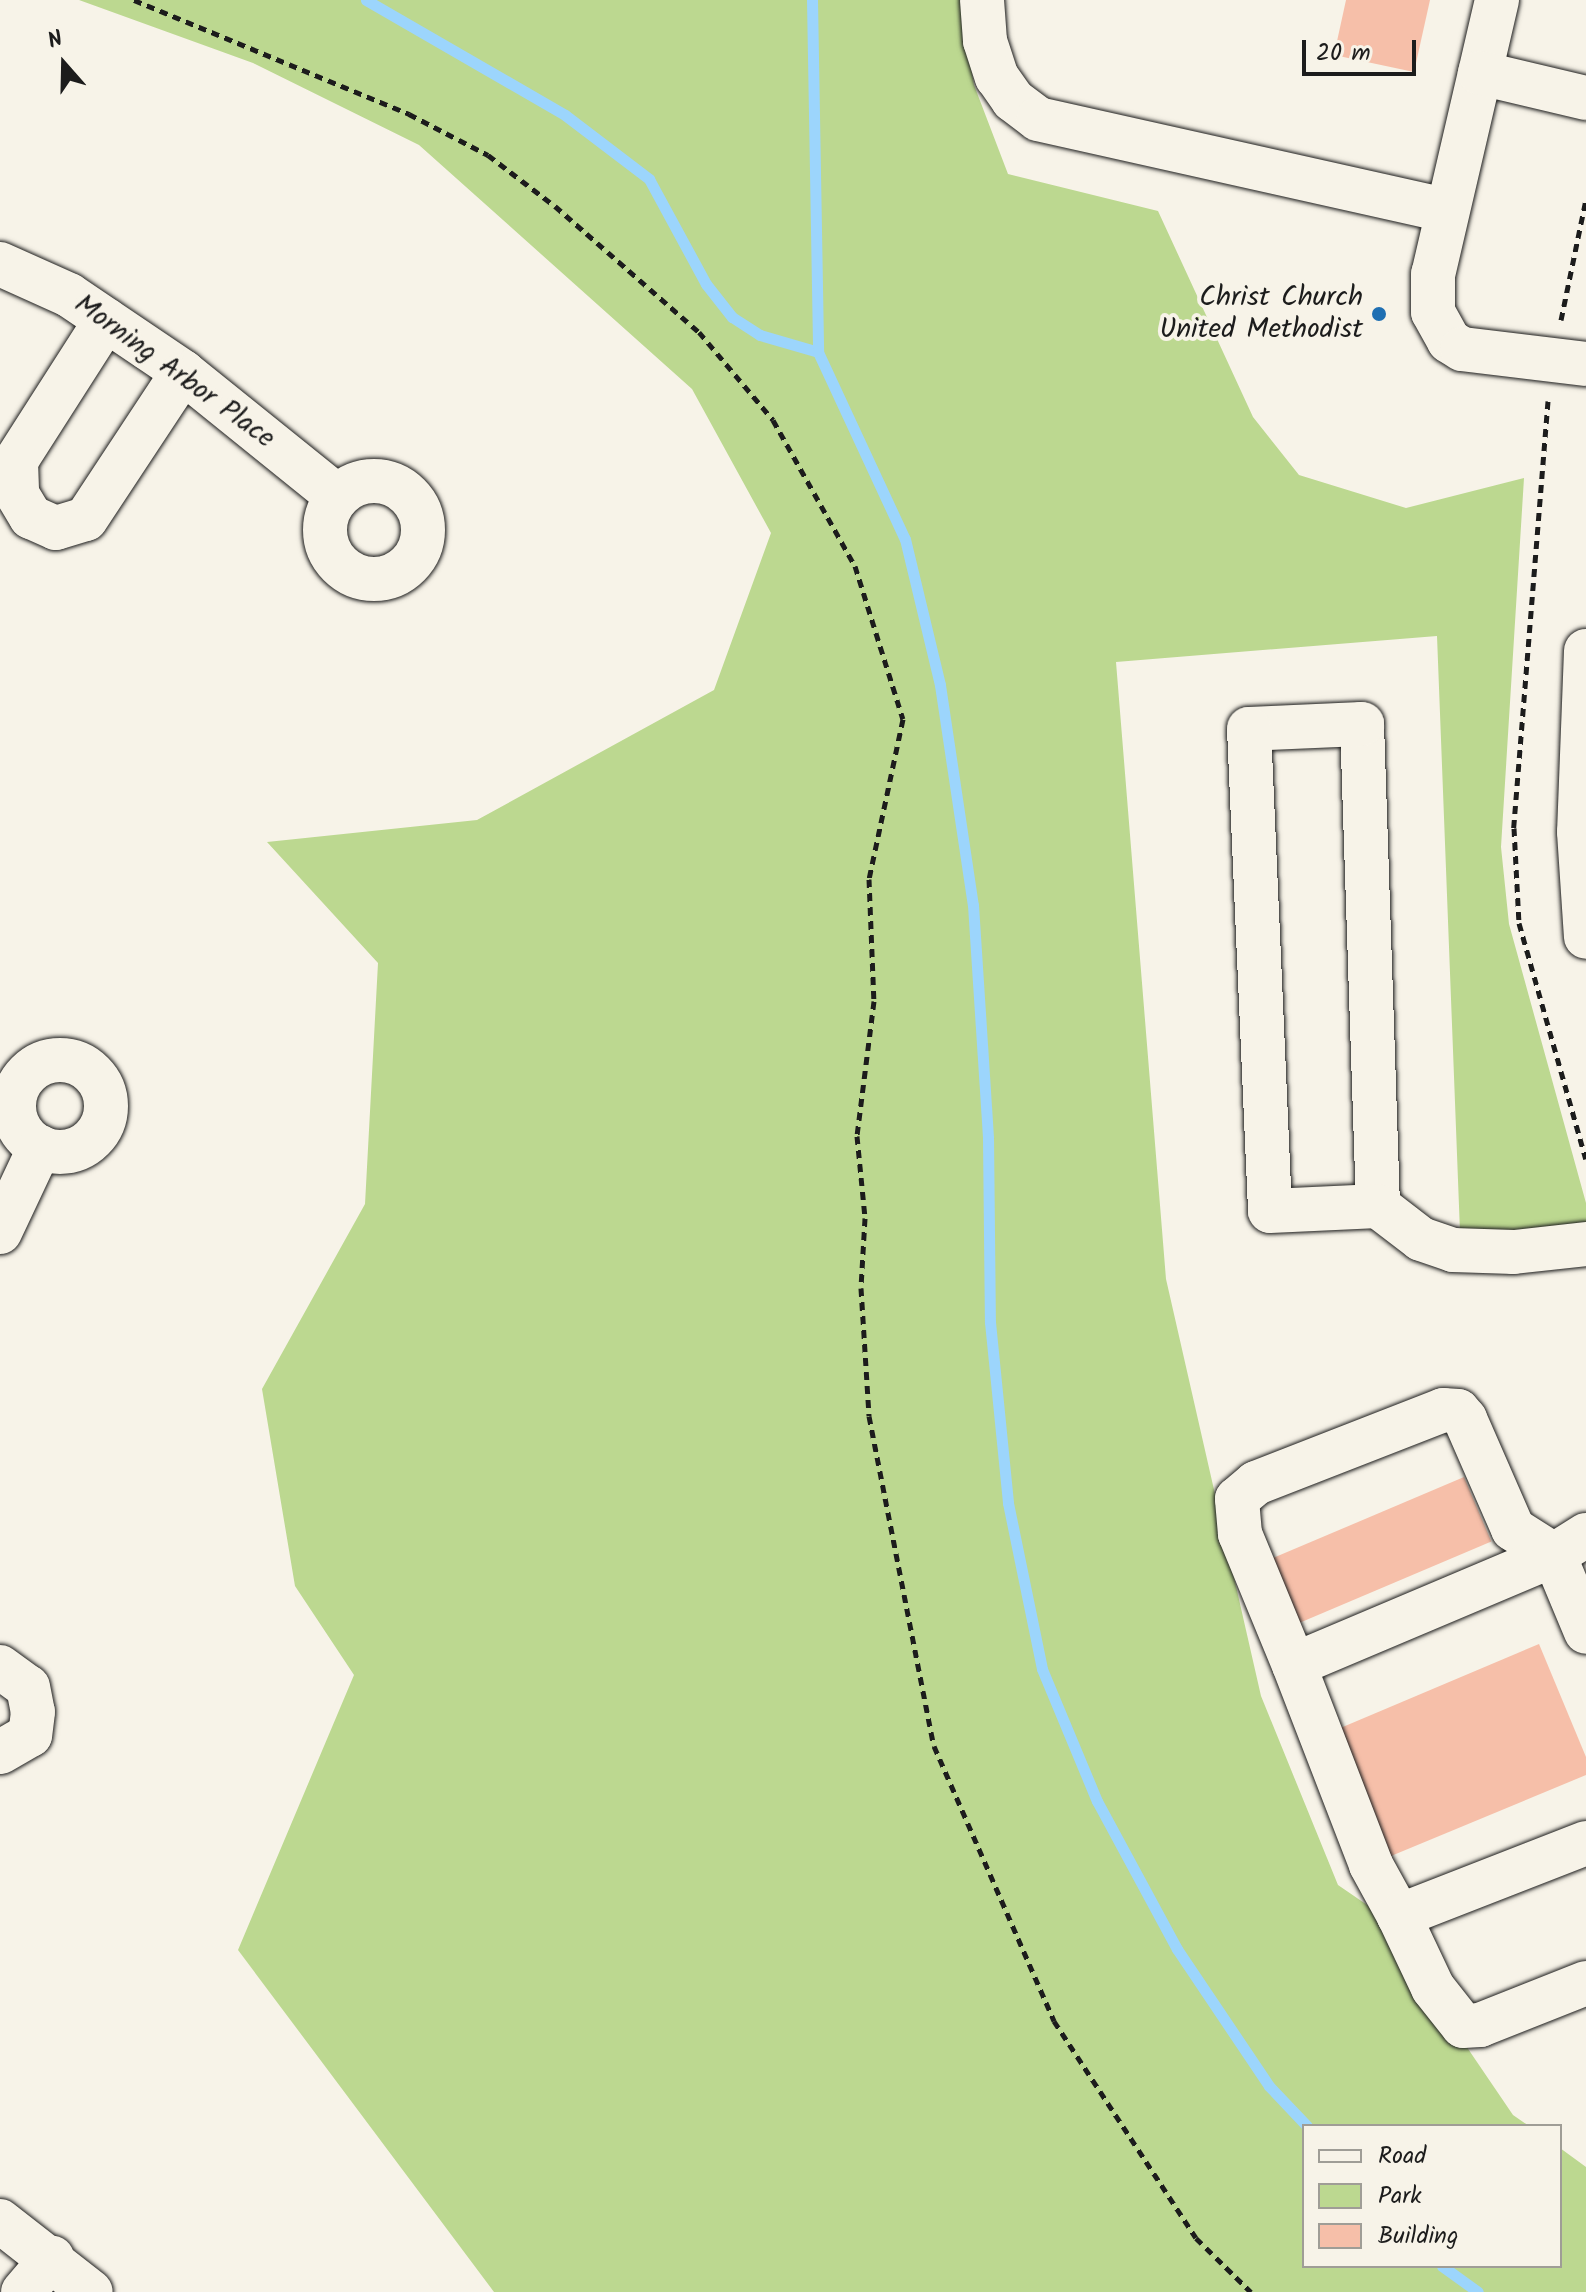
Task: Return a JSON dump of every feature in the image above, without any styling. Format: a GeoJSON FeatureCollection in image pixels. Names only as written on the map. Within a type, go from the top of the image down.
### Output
{"type":"FeatureCollection","features":[{"type":"Feature","properties":{"kind":"street"},"geometry":{"type":"LineString","coordinates":[[982,0],[985,41],[997,77],[1013,100],[1038,119],[1446,210]]}},
{"type":"Feature","properties":{"kind":"street"},"geometry":{"type":"LineString","coordinates":[[1497,0],[1446,210],[1432,291],[1433,312],[1449,341],[1480,355],[1586,364]]}},
{"type":"Feature","properties":{"kind":"street"},"geometry":{"type":"LineString","coordinates":[[1480,73],[1586,98]]}},
{"type":"Feature","properties":{"kind":"street","name":"Morning Arbor Place"},"geometry":{"type":"LineString","coordinates":[[0,264],[69,295],[183,372],[338,497]]}},
{"type":"Feature","properties":{"kind":"street"},"geometry":{"type":"LineString","coordinates":[[106,320],[16,461],[17,494],[31,517],[56,528],[86,519],[183,372]]}},
{"type":"Feature","properties":{"kind":"street"},"geometry":{"type":"LineString","coordinates":[[1586,651],[1579,817],[1586,937]]}},
{"type":"Feature","properties":{"kind":"street"},"geometry":{"type":"LineString","coordinates":[[1378,1206],[1362,724],[1249,729],[1270,1211],[1378,1206],[1421,1239],[1453,1250],[1514,1252],[1586,1244]]}},
{"type":"Feature","properties":{"kind":"street"},"geometry":{"type":"LineString","coordinates":[[0,1232],[40,1147]]}},
{"type":"Feature","properties":{"kind":"street"},"geometry":{"type":"LineString","coordinates":[[1570,1545],[1513,1529],[1458,1411],[1430,1413],[1256,1483],[1237,1499],[1236,1521],[1371,1865],[1433,1988],[1463,2026],[1480,2025],[1586,1983]]}},
{"type":"Feature","properties":{"kind":"street"},"geometry":{"type":"LineString","coordinates":[[1570,1545],[1586,1632]]}},
{"type":"Feature","properties":{"kind":"street"},"geometry":{"type":"LineString","coordinates":[[1294,1665],[1570,1545]]}},
{"type":"Feature","properties":{"kind":"street"},"geometry":{"type":"LineString","coordinates":[[0,1667],[28,1687],[33,1712],[30,1735],[0,1752]]}},
{"type":"Feature","properties":{"kind":"street"},"geometry":{"type":"LineString","coordinates":[[1399,1916],[1586,1843]]}},
{"type":"Feature","properties":{"kind":"street"},"geometry":{"type":"LineString","coordinates":[[0,2221],[52,2258],[91,2292]]}},
{"type":"Feature","properties":{"kind":"street"},"geometry":{"type":"LineString","coordinates":[[23,2292],[52,2258]]}},
{"type":"Feature","properties":{"kind":"path"},"geometry":{"type":"LineString","coordinates":[[134,0],[409,114],[488,155],[555,206],[699,332],[773,420],[855,566],[903,719],[869,879],[874,1001],[857,1136],[865,1218],[861,1288],[869,1416],[934,1746],[1054,2021],[1196,2238],[1251,2292]]}},
{"type":"Feature","properties":{"kind":"green space"},"geometry":{"type":"Polygon","coordinates":[[[79,0],[960,0],[974,85],[1008,174],[1158,211],[1253,417],[1299,475],[1406,508],[1524,478],[1501,847],[1509,924],[1586,1203],[1586,1229],[1460,1232],[1437,636],[1116,662],[1166,1279],[1261,1696],[1338,1885],[1373,1909],[1513,2115],[1526,2124],[1302,2124],[1302,2268],[1562,2268],[1562,2149],[1586,2167],[1586,2292],[494,2292],[238,1950],[354,1675],[295,1586],[262,1389],[365,1204],[378,963],[267,842],[477,820],[714,690],[771,533],[692,389],[419,145],[253,63],[79,0]]]}},
{"type":"Feature","properties":{"kind":"building"},"geometry":{"type":"Polygon","coordinates":[[[1346,0],[1430,0],[1414,72],[1334,55],[1346,0]]]}},
{"type":"Feature","properties":{"kind":"building"},"geometry":{"type":"Polygon","coordinates":[[[1464,1477],[1491,1541],[1296,1624],[1269,1560],[1464,1477]]]}},
{"type":"Feature","properties":{"kind":"building"},"geometry":{"type":"Polygon","coordinates":[[[1539,1644],[1586,1757],[1586,1775],[1391,1856],[1338,1729],[1539,1644]]]}},
{"type":"Feature","properties":{"kind":"waterway"},"geometry":{"type":"LineString","coordinates":[[366,0],[565,115],[649,179],[706,284],[732,317],[760,335],[818,352],[905,539],[940,685],[973,905],[988,1138],[990,1322],[1008,1503],[1042,1669],[1097,1801],[1177,1949],[1269,2086],[1305,2124]]}},
{"type":"Feature","properties":{"kind":"waterway"},"geometry":{"type":"LineString","coordinates":[[812,0],[818,352]]}},
{"type":"Feature","properties":{"kind":"waterway"},"geometry":{"type":"LineString","coordinates":[[1445,2268],[1478,2292]]}},
{"type":"Feature","properties":{"kind":"place","name":"Christ Church United Methodist"},"geometry":{"type":"Point","coordinates":[1379,314]}}]}
